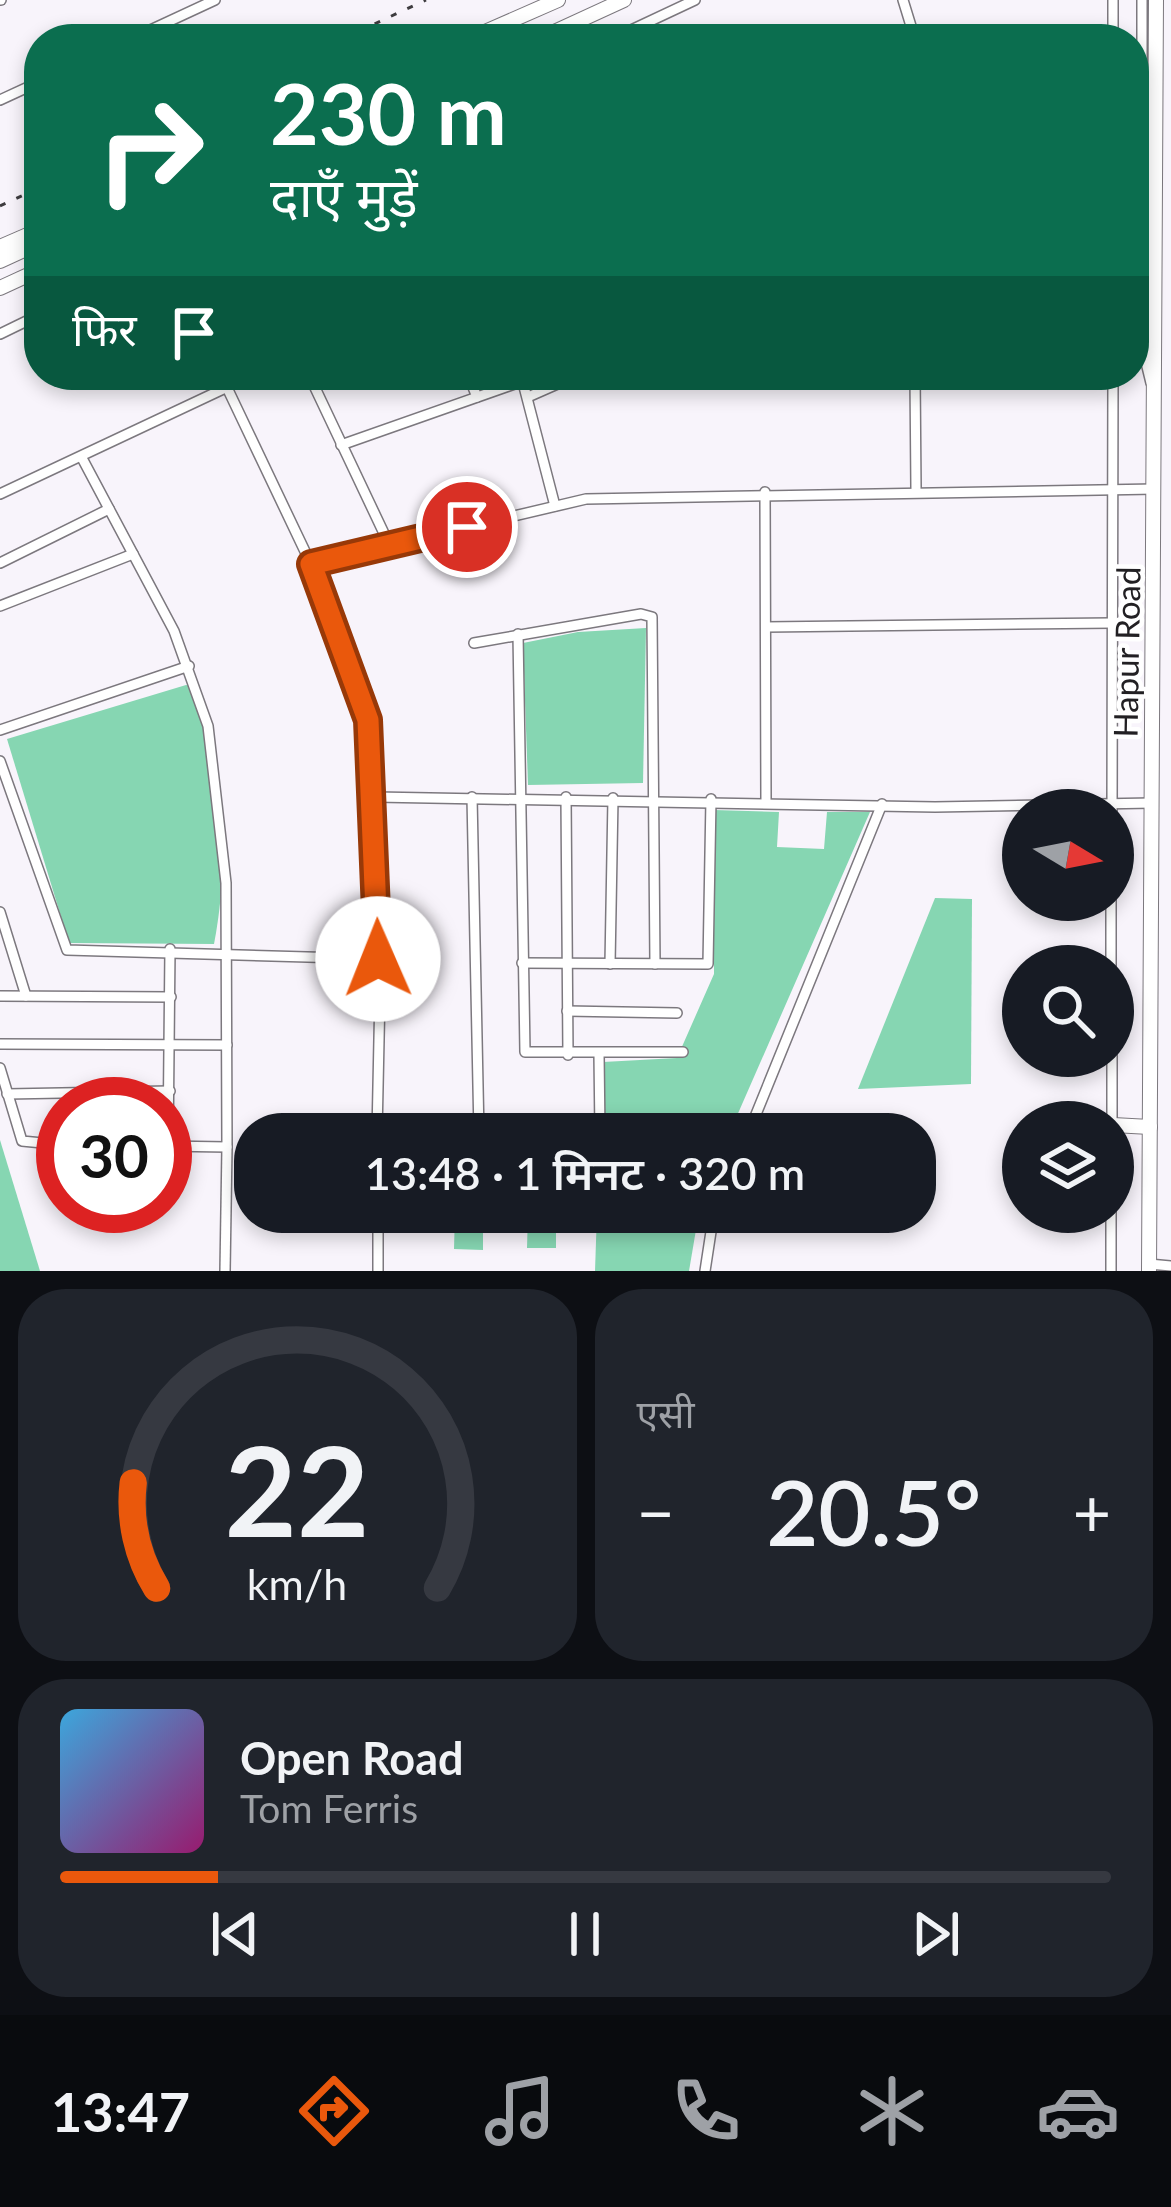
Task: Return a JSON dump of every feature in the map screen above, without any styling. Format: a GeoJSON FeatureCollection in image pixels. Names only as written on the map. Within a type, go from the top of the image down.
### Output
{"type":"FeatureCollection","features":[{"type":"Feature","properties":{"kind":"main road"},"geometry":{"type":"LineString","coordinates":[[511,24],[558,0]]}},
{"type":"Feature","properties":{"kind":"main road"},"geometry":{"type":"LineString","coordinates":[[572,24],[624,0]]}},
{"type":"Feature","properties":{"kind":"main road","name":"Hapur Road"},"geometry":{"type":"LineString","coordinates":[[1149,1268],[1158,340],[1156,0]]}},
{"type":"Feature","properties":{"kind":"main road"},"geometry":{"type":"LineString","coordinates":[[1134,1125],[1150,1126]]}},
{"type":"Feature","properties":{"kind":"street"},"geometry":{"type":"LineString","coordinates":[[163,24],[215,0]]}},
{"type":"Feature","properties":{"kind":"street"},"geometry":{"type":"LineString","coordinates":[[644,24],[694,0]]}},
{"type":"Feature","properties":{"kind":"street"},"geometry":{"type":"LineString","coordinates":[[1149,370],[1156,394]]}},
{"type":"Feature","properties":{"kind":"street"},"geometry":{"type":"LineString","coordinates":[[0,494],[226,390]]}},
{"type":"Feature","properties":{"kind":"street"},"geometry":{"type":"LineString","coordinates":[[228,390],[311,564],[368,720],[376,797],[377,1113]]}},
{"type":"Feature","properties":{"kind":"street"},"geometry":{"type":"LineString","coordinates":[[316,390],[389,544]]}},
{"type":"Feature","properties":{"kind":"street"},"geometry":{"type":"LineString","coordinates":[[474,390],[477,398]]}},
{"type":"Feature","properties":{"kind":"street"},"geometry":{"type":"LineString","coordinates":[[341,445],[495,390]]}},
{"type":"Feature","properties":{"kind":"street"},"geometry":{"type":"LineString","coordinates":[[525,390],[555,506]]}},
{"type":"Feature","properties":{"kind":"street"},"geometry":{"type":"LineString","coordinates":[[527,397],[543,390]]}},
{"type":"Feature","properties":{"kind":"street"},"geometry":{"type":"LineString","coordinates":[[915,390],[916,489]]}},
{"type":"Feature","properties":{"kind":"street"},"geometry":{"type":"LineString","coordinates":[[1112,390],[1112,789]]}},
{"type":"Feature","properties":{"kind":"street"},"geometry":{"type":"LineString","coordinates":[[82,458],[189,666],[208,726],[220,791],[227,952],[225,1271]]}},
{"type":"Feature","properties":{"kind":"street"},"geometry":{"type":"LineString","coordinates":[[311,564],[586,499],[916,489],[1155,489]]}},
{"type":"Feature","properties":{"kind":"street"},"geometry":{"type":"LineString","coordinates":[[765,492],[766,802]]}},
{"type":"Feature","properties":{"kind":"street"},"geometry":{"type":"LineString","coordinates":[[0,563],[109,509]]}},
{"type":"Feature","properties":{"kind":"street"},"geometry":{"type":"LineString","coordinates":[[0,606],[133,554]]}},
{"type":"Feature","properties":{"kind":"street"},"geometry":{"type":"LineString","coordinates":[[474,644],[640,614],[652,617],[655,964]]}},
{"type":"Feature","properties":{"kind":"street"},"geometry":{"type":"LineString","coordinates":[[766,627],[1112,623]]}},
{"type":"Feature","properties":{"kind":"street"},"geometry":{"type":"LineString","coordinates":[[518,634],[525,1052],[683,1052]]}},
{"type":"Feature","properties":{"kind":"street"},"geometry":{"type":"LineString","coordinates":[[0,730],[189,666]]}},
{"type":"Feature","properties":{"kind":"street"},"geometry":{"type":"LineString","coordinates":[[0,761],[62,946],[73,951],[170,949],[378,959]]}},
{"type":"Feature","properties":{"kind":"street"},"geometry":{"type":"LineString","coordinates":[[472,796],[479,1113]]}},
{"type":"Feature","properties":{"kind":"street"},"geometry":{"type":"LineString","coordinates":[[376,797],[1002,806]]}},
{"type":"Feature","properties":{"kind":"street"},"geometry":{"type":"LineString","coordinates":[[566,797],[568,1054]]}},
{"type":"Feature","properties":{"kind":"street"},"geometry":{"type":"LineString","coordinates":[[610,964],[613,798]]}},
{"type":"Feature","properties":{"kind":"street"},"geometry":{"type":"LineString","coordinates":[[522,963],[708,964],[711,799]]}},
{"type":"Feature","properties":{"kind":"street"},"geometry":{"type":"LineString","coordinates":[[1134,805],[1152,803]]}},
{"type":"Feature","properties":{"kind":"street"},"geometry":{"type":"LineString","coordinates":[[757,1113],[882,804]]}},
{"type":"Feature","properties":{"kind":"street"},"geometry":{"type":"LineString","coordinates":[[0,912],[26,996]]}},
{"type":"Feature","properties":{"kind":"street"},"geometry":{"type":"LineString","coordinates":[[170,949],[170,1077]]}},
{"type":"Feature","properties":{"kind":"street"},"geometry":{"type":"LineString","coordinates":[[0,996],[171,997]]}},
{"type":"Feature","properties":{"kind":"street"},"geometry":{"type":"LineString","coordinates":[[567,1011],[677,1012]]}},
{"type":"Feature","properties":{"kind":"street"},"geometry":{"type":"LineString","coordinates":[[0,1044],[226,1045]]}},
{"type":"Feature","properties":{"kind":"street"},"geometry":{"type":"LineString","coordinates":[[599,1054],[600,1113]]}},
{"type":"Feature","properties":{"kind":"street"},"geometry":{"type":"LineString","coordinates":[[0,1068],[22,1141],[36,1142]]}},
{"type":"Feature","properties":{"kind":"street"},"geometry":{"type":"LineString","coordinates":[[7,1094],[36,1093]]}},
{"type":"Feature","properties":{"kind":"street"},"geometry":{"type":"LineString","coordinates":[[192,1147],[227,1147]]}},
{"type":"Feature","properties":{"kind":"street"},"geometry":{"type":"LineString","coordinates":[[378,1233],[379,1271]]}},
{"type":"Feature","properties":{"kind":"street"},"geometry":{"type":"LineString","coordinates":[[705,1271],[711,1233]]}},
{"type":"Feature","properties":{"kind":"street"},"geometry":{"type":"LineString","coordinates":[[1112,1233],[1112,1271]]}},
{"type":"Feature","properties":{"kind":"street"},"geometry":{"type":"LineString","coordinates":[[1149,1268],[1171,1266]]}},
{"type":"Feature","properties":{"kind":"green space"},"geometry":{"type":"Polygon","coordinates":[[[646,628],[643,783],[528,785],[523,643],[578,632],[646,628]]]}},
{"type":"Feature","properties":{"kind":"green space"},"geometry":{"type":"Polygon","coordinates":[[[192,686],[203,717],[218,781],[223,847],[214,944],[69,943],[7,739],[192,686]]]}},
{"type":"Feature","properties":{"kind":"green space"},"geometry":{"type":"Polygon","coordinates":[[[714,810],[779,812],[777,847],[824,849],[827,812],[870,812],[738,1113],[602,1113],[603,1062],[677,1058],[714,974],[714,810]]]}},
{"type":"Feature","properties":{"kind":"green space"},"geometry":{"type":"Polygon","coordinates":[[[935,898],[972,899],[971,1084],[858,1089],[935,898]]]}},
{"type":"Feature","properties":{"kind":"green space"},"geometry":{"type":"Polygon","coordinates":[[[0,1140],[40,1271],[0,1271],[0,1140]]]}},
{"type":"Feature","properties":{"kind":"green space"},"geometry":{"type":"Polygon","coordinates":[[[454,1233],[483,1233],[483,1250],[454,1249],[454,1233]]]}},
{"type":"Feature","properties":{"kind":"green space"},"geometry":{"type":"Polygon","coordinates":[[[527,1233],[556,1233],[556,1248],[527,1248],[527,1233]]]}},
{"type":"Feature","properties":{"kind":"green space"},"geometry":{"type":"Polygon","coordinates":[[[596,1233],[695,1233],[689,1271],[595,1271],[596,1233]]]}},
{"type":"Feature","properties":{"kind":"railway"},"geometry":{"type":"LineString","coordinates":[[374,24],[426,0]]}},
{"type":"Feature","properties":{"kind":"railway"},"geometry":{"type":"LineString","coordinates":[[0,206],[24,195]]}},
{"type":"Feature","properties":{"kind":"route"},"geometry":{"type":"LineString","coordinates":[[378,959],[376,797],[368,720],[311,564],[467,527]]}}]}
